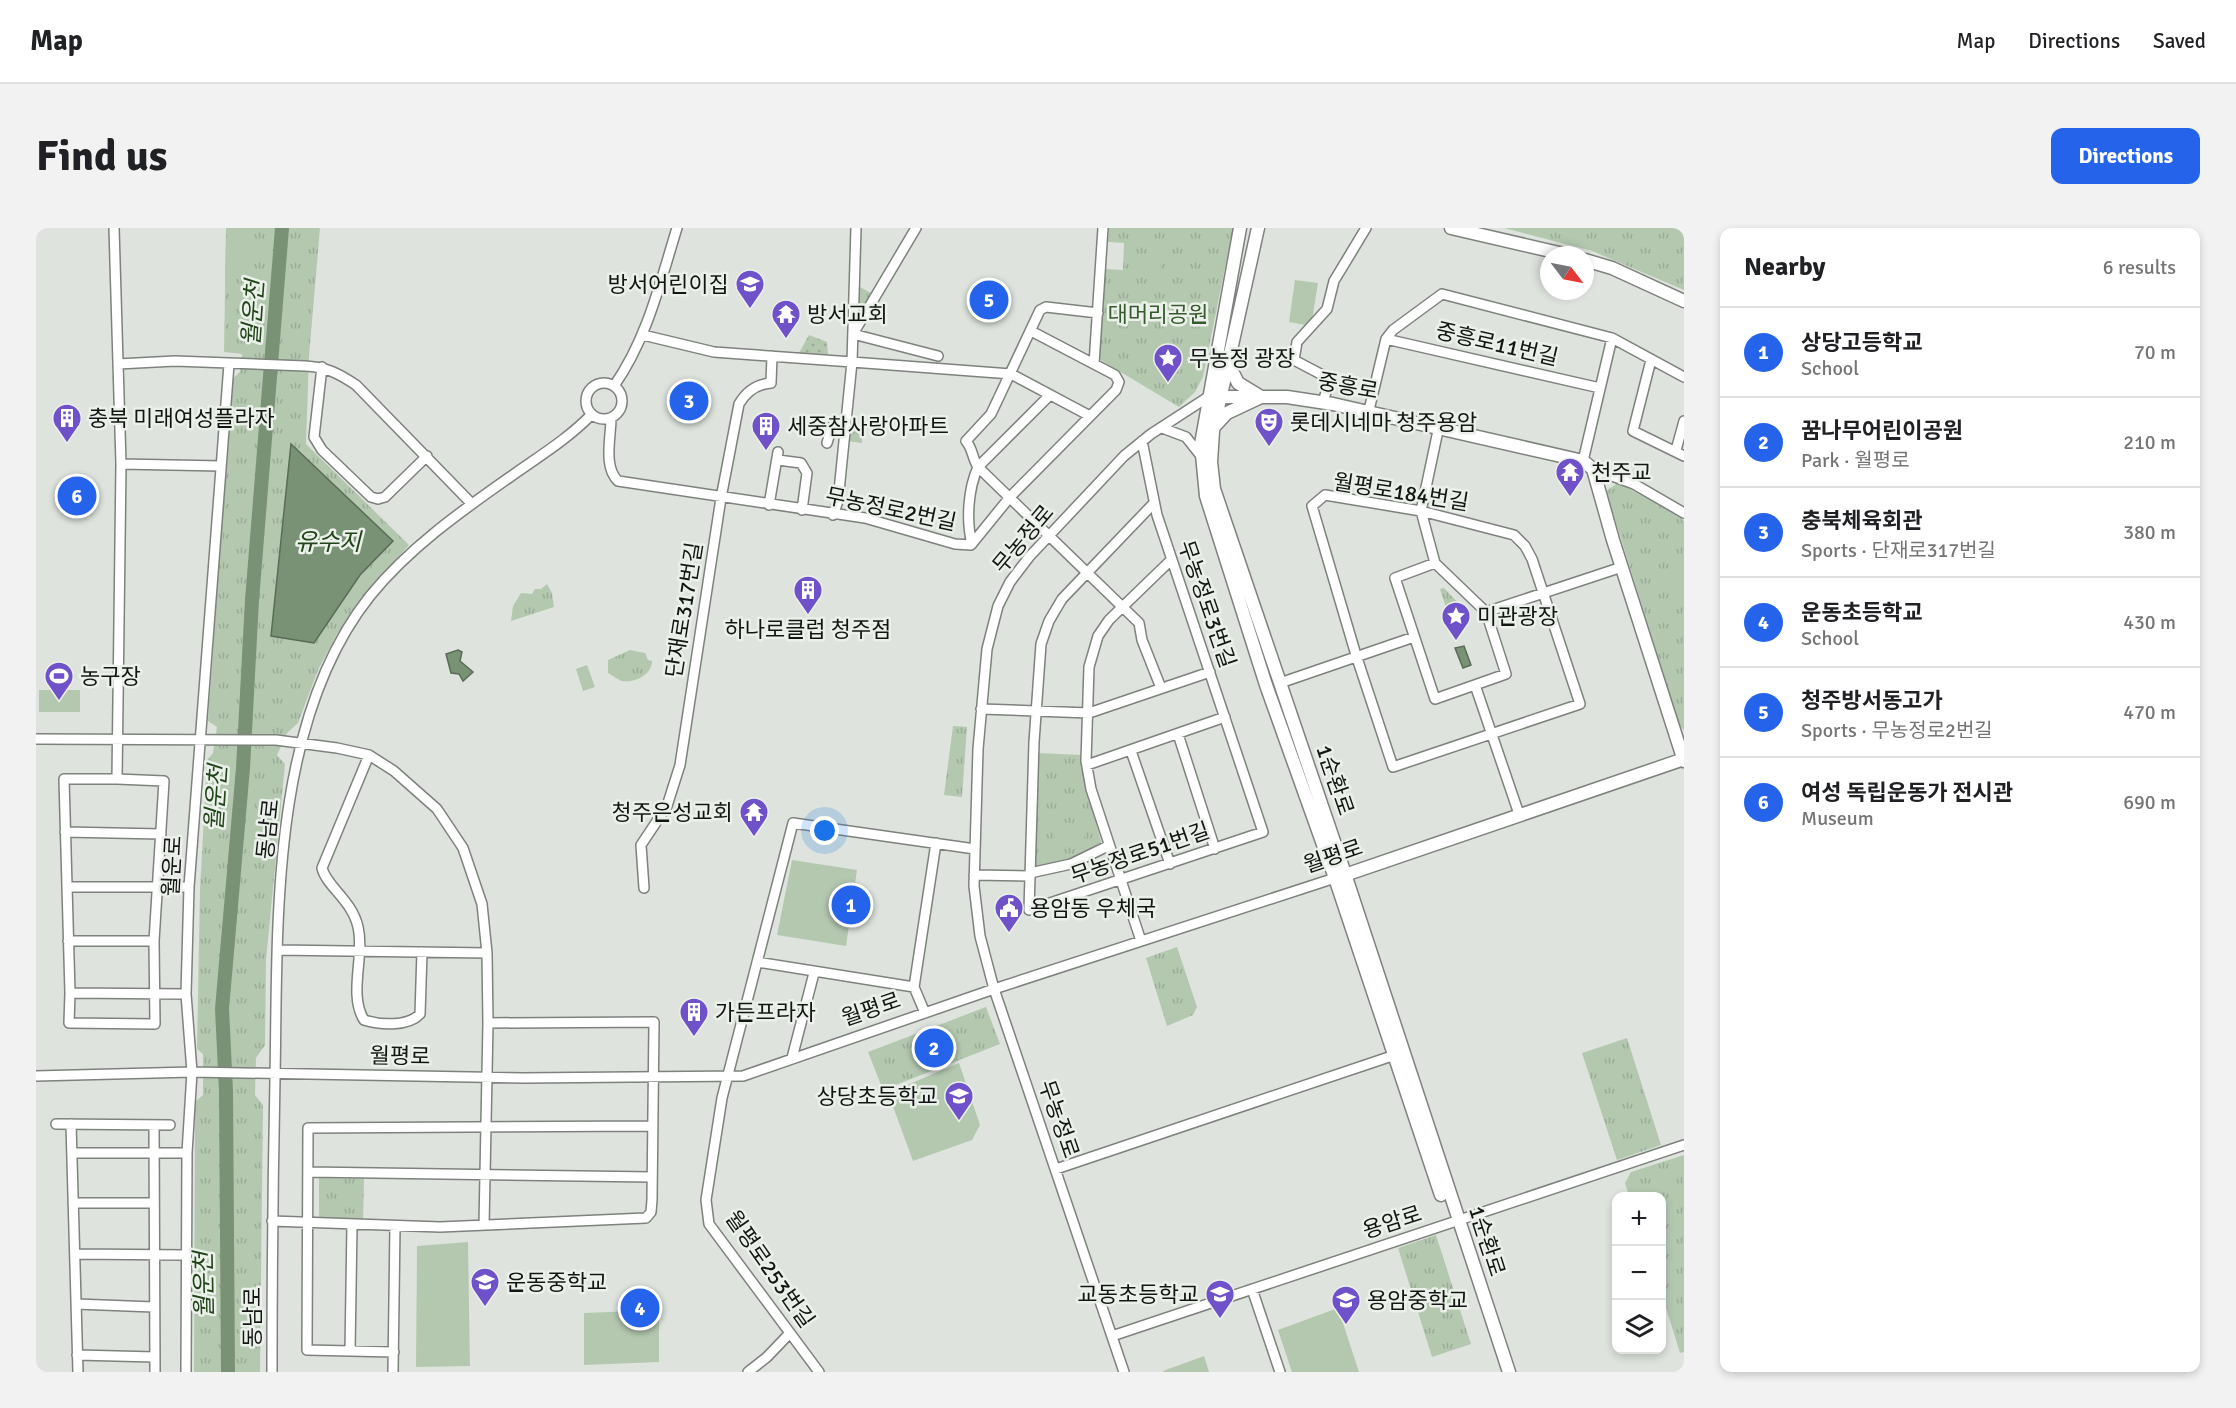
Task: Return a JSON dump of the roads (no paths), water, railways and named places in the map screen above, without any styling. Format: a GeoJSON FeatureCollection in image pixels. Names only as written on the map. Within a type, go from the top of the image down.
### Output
{"type":"FeatureCollection","features":[{"type":"Feature","properties":{"kind":"street"},"geometry":{"type":"LineString","coordinates":[[114,228],[121,464],[117,779]]}},
{"type":"Feature","properties":{"kind":"street"},"geometry":{"type":"LineString","coordinates":[[614,386],[629,366],[643,335],[677,228]]}},
{"type":"Feature","properties":{"kind":"street"},"geometry":{"type":"LineString","coordinates":[[833,515],[838,501],[852,362],[856,228]]}},
{"type":"Feature","properties":{"kind":"street"},"geometry":{"type":"LineString","coordinates":[[853,334],[916,228]]}},
{"type":"Feature","properties":{"kind":"street"},"geometry":{"type":"LineString","coordinates":[[1094,364],[1103,228]]}},
{"type":"Feature","properties":{"kind":"street"},"geometry":{"type":"LineString","coordinates":[[1323,402],[1330,379],[1294,360],[1295,352],[1302,334],[1327,309],[1334,281],[1366,228]]}},
{"type":"Feature","properties":{"kind":"street"},"geometry":{"type":"LineString","coordinates":[[1451,228],[1540,249]]}},
{"type":"Feature","properties":{"kind":"street","name":"1순환로"},"geometry":{"type":"LineString","coordinates":[[1239,230],[1214,397],[1201,456],[1213,522],[1266,685],[1340,876],[1455,1222],[1500,1372]]}},
{"type":"Feature","properties":{"kind":"street","name":"1순환로"},"geometry":{"type":"LineString","coordinates":[[1258,230],[1228,363],[1214,397],[1210,462],[1214,489],[1280,683],[1395,1055],[1509,1372]]}},
{"type":"Feature","properties":{"kind":"street"},"geometry":{"type":"LineString","coordinates":[[1594,263],[1618,271],[1684,301]]}},
{"type":"Feature","properties":{"kind":"street","name":"중흥로11번길"},"geometry":{"type":"LineString","coordinates":[[1600,388],[1386,339],[1393,330],[1442,294],[1612,338]]}},
{"type":"Feature","properties":{"kind":"street"},"geometry":{"type":"LineString","coordinates":[[1098,313],[1046,307],[1040,310],[991,414],[966,441],[971,447],[973,460],[978,467],[1138,623],[1142,640],[1161,688]]}},
{"type":"Feature","properties":{"kind":"street"},"geometry":{"type":"LineString","coordinates":[[643,335],[714,352],[1011,374],[1090,417],[1116,390],[1119,382],[1115,375],[1032,331]]}},
{"type":"Feature","properties":{"kind":"street"},"geometry":{"type":"LineString","coordinates":[[853,334],[938,356]]}},
{"type":"Feature","properties":{"kind":"street"},"geometry":{"type":"LineString","coordinates":[[1684,377],[1612,338],[1583,461],[1593,469],[1634,484],[1684,513]]}},
{"type":"Feature","properties":{"kind":"street"},"geometry":{"type":"LineString","coordinates":[[1369,410],[1386,339]]}},
{"type":"Feature","properties":{"kind":"street","name":"단재로317번길"},"geometry":{"type":"LineString","coordinates":[[644,888],[641,845],[667,806],[680,765],[721,498],[739,404],[745,393],[757,386],[771,383],[772,356]]}},
{"type":"Feature","properties":{"kind":"street"},"geometry":{"type":"LineString","coordinates":[[1651,360],[1633,431],[1680,453],[1684,421]]}},
{"type":"Feature","properties":{"kind":"street"},"geometry":{"type":"LineString","coordinates":[[118,364],[176,362],[305,366],[336,371],[356,385],[471,503]]}},
{"type":"Feature","properties":{"kind":"street"},"geometry":{"type":"LineString","coordinates":[[1228,363],[1238,383],[1261,397]]}},
{"type":"Feature","properties":{"kind":"street","name":"월운로"},"geometry":{"type":"LineString","coordinates":[[186,1372],[187,1153],[192,1072],[186,993],[189,887],[229,364]]}},
{"type":"Feature","properties":{"kind":"street"},"geometry":{"type":"LineString","coordinates":[[322,367],[314,437],[322,450],[371,496],[378,500],[385,497],[427,456]]}},
{"type":"Feature","properties":{"kind":"street"},"geometry":{"type":"LineString","coordinates":[[611,418],[600,419],[592,414],[586,401],[590,390],[600,384],[614,386],[620,393],[622,405],[611,418],[609,467],[612,476],[618,481],[721,498]]}},
{"type":"Feature","properties":{"kind":"street"},"geometry":{"type":"LineString","coordinates":[[978,467],[1050,395]]}},
{"type":"Feature","properties":{"kind":"street","name":"중흥로"},"geometry":{"type":"LineString","coordinates":[[1214,397],[1261,397],[1323,402],[1369,410],[1583,461]]}},
{"type":"Feature","properties":{"kind":"street","name":"무농정로"},"geometry":{"type":"LineString","coordinates":[[1124,1372],[994,989],[980,936],[974,875],[981,709],[987,650],[998,606],[1010,582],[1050,535],[1124,456],[1142,441],[1214,397]]}},
{"type":"Feature","properties":{"kind":"street"},"geometry":{"type":"LineString","coordinates":[[1213,431],[1227,412],[1261,397]]}},
{"type":"Feature","properties":{"kind":"street","name":"동남로"},"geometry":{"type":"LineString","coordinates":[[272,1372],[272,1221],[278,950],[287,818],[301,742],[324,674],[345,632],[370,596],[401,563],[471,503],[556,445],[592,414]]}},
{"type":"Feature","properties":{"kind":"street","name":"무농정로2번길"},"geometry":{"type":"LineString","coordinates":[[972,544],[1010,497],[1090,417]]}},
{"type":"Feature","properties":{"kind":"street"},"geometry":{"type":"LineString","coordinates":[[827,442],[832,426],[845,421]]}},
{"type":"Feature","properties":{"kind":"street"},"geometry":{"type":"LineString","coordinates":[[1435,564],[1395,578],[1435,699],[1506,674],[1486,612],[1435,564],[1421,511],[1438,426]]}},
{"type":"Feature","properties":{"kind":"street"},"geometry":{"type":"LineString","coordinates":[[1162,428],[1186,437],[1201,456]]}},
{"type":"Feature","properties":{"kind":"street","name":"무농정로3번길"},"geometry":{"type":"LineString","coordinates":[[1142,441],[1154,503],[1171,560],[1263,832]]}},
{"type":"Feature","properties":{"kind":"street","name":"무농정로2번길"},"geometry":{"type":"LineString","coordinates":[[770,505],[778,456],[801,463],[807,473],[802,510]]}},
{"type":"Feature","properties":{"kind":"street"},"geometry":{"type":"LineString","coordinates":[[121,464],[221,466]]}},
{"type":"Feature","properties":{"kind":"street","name":"무농정로2번길"},"geometry":{"type":"LineString","coordinates":[[972,544],[968,530],[972,480],[978,467]]}},
{"type":"Feature","properties":{"kind":"street"},"geometry":{"type":"LineString","coordinates":[[1593,469],[1684,759]]}},
{"type":"Feature","properties":{"kind":"street","name":"월평로184번길"},"geometry":{"type":"LineString","coordinates":[[1325,495],[1421,511],[1514,535],[1525,546],[1544,594],[1580,704],[1393,767],[1356,656],[1312,506],[1325,495]]}},
{"type":"Feature","properties":{"kind":"street","name":"무농정로2번길"},"geometry":{"type":"LineString","coordinates":[[721,498],[865,518],[956,544],[972,544]]}},
{"type":"Feature","properties":{"kind":"street"},"geometry":{"type":"LineString","coordinates":[[1030,874],[1037,668],[1042,640],[1062,599],[1086,571],[1154,503]]}},
{"type":"Feature","properties":{"kind":"street"},"geometry":{"type":"LineString","coordinates":[[1141,941],[1091,789],[1087,765],[1091,653],[1109,620],[1171,560]]}},
{"type":"Feature","properties":{"kind":"street"},"geometry":{"type":"LineString","coordinates":[[1486,612],[1622,567]]}},
{"type":"Feature","properties":{"kind":"street"},"geometry":{"type":"LineString","coordinates":[[1280,683],[1414,637]]}},
{"type":"Feature","properties":{"kind":"street"},"geometry":{"type":"LineString","coordinates":[[981,709],[1089,712],[1210,672]]}},
{"type":"Feature","properties":{"kind":"street"},"geometry":{"type":"LineString","coordinates":[[1475,685],[1519,814]]}},
{"type":"Feature","properties":{"kind":"street"},"geometry":{"type":"LineString","coordinates":[[1087,765],[1225,717]]}},
{"type":"Feature","properties":{"kind":"street"},"geometry":{"type":"LineString","coordinates":[[1178,734],[1215,849]]}},
{"type":"Feature","properties":{"kind":"street"},"geometry":{"type":"LineString","coordinates":[[36,739],[199,738],[301,742],[369,755],[393,771],[436,808],[463,848],[482,904],[487,952],[488,1023],[484,1225]]}},
{"type":"Feature","properties":{"kind":"street"},"geometry":{"type":"LineString","coordinates":[[1131,751],[1170,864]]}},
{"type":"Feature","properties":{"kind":"street"},"geometry":{"type":"LineString","coordinates":[[369,755],[322,868],[326,877],[352,908],[359,928],[361,952],[359,1013],[364,1020],[374,1023],[415,1020],[420,1014],[422,952]]}},
{"type":"Feature","properties":{"kind":"street","name":"월평로"},"geometry":{"type":"LineString","coordinates":[[36,1076],[192,1072],[487,1078],[652,1075],[743,1077],[994,989],[1340,876],[1684,759]]}},
{"type":"Feature","properties":{"kind":"street"},"geometry":{"type":"LineString","coordinates":[[64,779],[117,779],[164,781],[154,941],[155,1024],[69,1023],[64,779]]}},
{"type":"Feature","properties":{"kind":"street","name":"월평로253번길"},"geometry":{"type":"LineString","coordinates":[[819,1372],[709,1224],[706,1200],[722,1098],[793,823],[936,843]]}},
{"type":"Feature","properties":{"kind":"street"},"geometry":{"type":"LineString","coordinates":[[65,832],[161,834]]}},
{"type":"Feature","properties":{"kind":"street","name":"무농정로51번길"},"geometry":{"type":"LineString","coordinates":[[1030,874],[1029,910],[1120,882],[1263,832]]}},
{"type":"Feature","properties":{"kind":"street"},"geometry":{"type":"LineString","coordinates":[[925,1013],[914,987],[936,843],[975,849]]}},
{"type":"Feature","properties":{"kind":"street"},"geometry":{"type":"LineString","coordinates":[[974,875],[1030,874],[1071,864],[1108,846]]}},
{"type":"Feature","properties":{"kind":"street"},"geometry":{"type":"LineString","coordinates":[[67,887],[189,887]]}},
{"type":"Feature","properties":{"kind":"street"},"geometry":{"type":"LineString","coordinates":[[68,940],[154,941]]}},
{"type":"Feature","properties":{"kind":"street"},"geometry":{"type":"LineString","coordinates":[[278,950],[487,952]]}},
{"type":"Feature","properties":{"kind":"street"},"geometry":{"type":"LineString","coordinates":[[757,962],[814,973],[914,987]]}},
{"type":"Feature","properties":{"kind":"street"},"geometry":{"type":"LineString","coordinates":[[792,1058],[814,973]]}},
{"type":"Feature","properties":{"kind":"street"},"geometry":{"type":"LineString","coordinates":[[70,993],[186,993]]}},
{"type":"Feature","properties":{"kind":"street"},"geometry":{"type":"LineString","coordinates":[[272,1221],[395,1226],[484,1225],[640,1220],[651,1212],[654,1022],[488,1023]]}},
{"type":"Feature","properties":{"kind":"street"},"geometry":{"type":"LineString","coordinates":[[1056,1169],[1395,1055]]}},
{"type":"Feature","properties":{"kind":"street"},"geometry":{"type":"LineString","coordinates":[[57,1124],[170,1125]]}},
{"type":"Feature","properties":{"kind":"street"},"geometry":{"type":"LineString","coordinates":[[71,1124],[78,1372]]}},
{"type":"Feature","properties":{"kind":"street"},"geometry":{"type":"LineString","coordinates":[[154,1125],[155,1372]]}},
{"type":"Feature","properties":{"kind":"street"},"geometry":{"type":"LineString","coordinates":[[394,1352],[306,1350],[308,1128],[651,1125]]}},
{"type":"Feature","properties":{"kind":"street","name":"용암로"},"geometry":{"type":"LineString","coordinates":[[1112,1336],[1684,1145]]}},
{"type":"Feature","properties":{"kind":"street"},"geometry":{"type":"LineString","coordinates":[[72,1153],[187,1153]]}},
{"type":"Feature","properties":{"kind":"street"},"geometry":{"type":"LineString","coordinates":[[308,1173],[651,1177]]}},
{"type":"Feature","properties":{"kind":"street"},"geometry":{"type":"LineString","coordinates":[[73,1203],[154,1203]]}},
{"type":"Feature","properties":{"kind":"street"},"geometry":{"type":"LineString","coordinates":[[350,1351],[352,1225]]}},
{"type":"Feature","properties":{"kind":"street"},"geometry":{"type":"LineString","coordinates":[[393,1372],[395,1226]]}},
{"type":"Feature","properties":{"kind":"street"},"geometry":{"type":"LineString","coordinates":[[75,1254],[186,1255]]}},
{"type":"Feature","properties":{"kind":"street"},"geometry":{"type":"LineString","coordinates":[[1252,1288],[1280,1372]]}},
{"type":"Feature","properties":{"kind":"street"},"geometry":{"type":"LineString","coordinates":[[76,1304],[154,1307]]}},
{"type":"Feature","properties":{"kind":"street"},"geometry":{"type":"LineString","coordinates":[[748,1372],[767,1357],[790,1333]]}},
{"type":"Feature","properties":{"kind":"street"},"geometry":{"type":"LineString","coordinates":[[77,1355],[154,1357]]}},
{"type":"Feature","properties":{"kind":"water","name":"유수지"},"geometry":{"type":"Polygon","coordinates":[[[291,444],[393,541],[360,575],[314,643],[271,636],[291,444]]]}},
{"type":"Feature","properties":{"kind":"water"},"geometry":{"type":"Polygon","coordinates":[[[1464,646],[1471,665],[1463,668],[1455,648],[1464,646]]]}},
{"type":"Feature","properties":{"kind":"water"},"geometry":{"type":"Polygon","coordinates":[[[458,650],[462,652],[460,661],[473,672],[463,681],[459,674],[451,673],[446,654],[458,650]]]}},
{"type":"Feature","properties":{"kind":"waterway","name":"월운천"},"geometry":{"type":"LineString","coordinates":[[228,1372],[226,1091],[222,1009],[243,768],[252,600],[282,228]]}},
{"type":"Feature","properties":{"kind":"place","name":"청주방서동고가"},"geometry":{"type":"Point","coordinates":[989,300]}},
{"type":"Feature","properties":{"kind":"place","name":"방서어린이집"},"geometry":{"type":"Point","coordinates":[750,310]}},
{"type":"Feature","properties":{"kind":"place","name":"방서교회"},"geometry":{"type":"Point","coordinates":[786,340]}},
{"type":"Feature","properties":{"kind":"place","name":"무농정 광장"},"geometry":{"type":"Point","coordinates":[1168,384]}},
{"type":"Feature","properties":{"kind":"place","name":"충북체육회관"},"geometry":{"type":"Point","coordinates":[689,401]}},
{"type":"Feature","properties":{"kind":"place","name":"충북 미래여성플라자"},"geometry":{"type":"Point","coordinates":[67,444]}},
{"type":"Feature","properties":{"kind":"place","name":"롯데시네마 청주용암"},"geometry":{"type":"Point","coordinates":[1269,448]}},
{"type":"Feature","properties":{"kind":"place","name":"세중참사랑아파트"},"geometry":{"type":"Point","coordinates":[766,452]}},
{"type":"Feature","properties":{"kind":"place","name":"여성 독립운동가 전시관"},"geometry":{"type":"Point","coordinates":[77,496]}},
{"type":"Feature","properties":{"kind":"place","name":"천주교"},"geometry":{"type":"Point","coordinates":[1570,498]}},
{"type":"Feature","properties":{"kind":"place","name":"하나로클럽 청주점"},"geometry":{"type":"Point","coordinates":[808,616]}},
{"type":"Feature","properties":{"kind":"place","name":"미관광장"},"geometry":{"type":"Point","coordinates":[1456,642]}},
{"type":"Feature","properties":{"kind":"place","name":"농구장"},"geometry":{"type":"Point","coordinates":[59,702]}},
{"type":"Feature","properties":{"kind":"place","name":"청주은성교회"},"geometry":{"type":"Point","coordinates":[754,838]}},
{"type":"Feature","properties":{"kind":"place","name":"상당고등학교"},"geometry":{"type":"Point","coordinates":[851,905]}},
{"type":"Feature","properties":{"kind":"place","name":"용암동 우체국"},"geometry":{"type":"Point","coordinates":[1009,934]}},
{"type":"Feature","properties":{"kind":"place","name":"가든프라자"},"geometry":{"type":"Point","coordinates":[694,1038]}},
{"type":"Feature","properties":{"kind":"place","name":"꿈나무어린이공원"},"geometry":{"type":"Point","coordinates":[934,1048]}},
{"type":"Feature","properties":{"kind":"place","name":"상당초등학교"},"geometry":{"type":"Point","coordinates":[959,1122]}},
{"type":"Feature","properties":{"kind":"place","name":"운동중학교"},"geometry":{"type":"Point","coordinates":[485,1308]}},
{"type":"Feature","properties":{"kind":"place","name":"운동초등학교"},"geometry":{"type":"Point","coordinates":[640,1308]}},
{"type":"Feature","properties":{"kind":"place","name":"교동초등학교"},"geometry":{"type":"Point","coordinates":[1220,1320]}},
{"type":"Feature","properties":{"kind":"place","name":"용암중학교"},"geometry":{"type":"Point","coordinates":[1346,1326]}},
{"type":"Feature","properties":{"kind":"park label","name":"대머리공원"},"geometry":{"type":"Point","coordinates":[1158,314]}}]}
